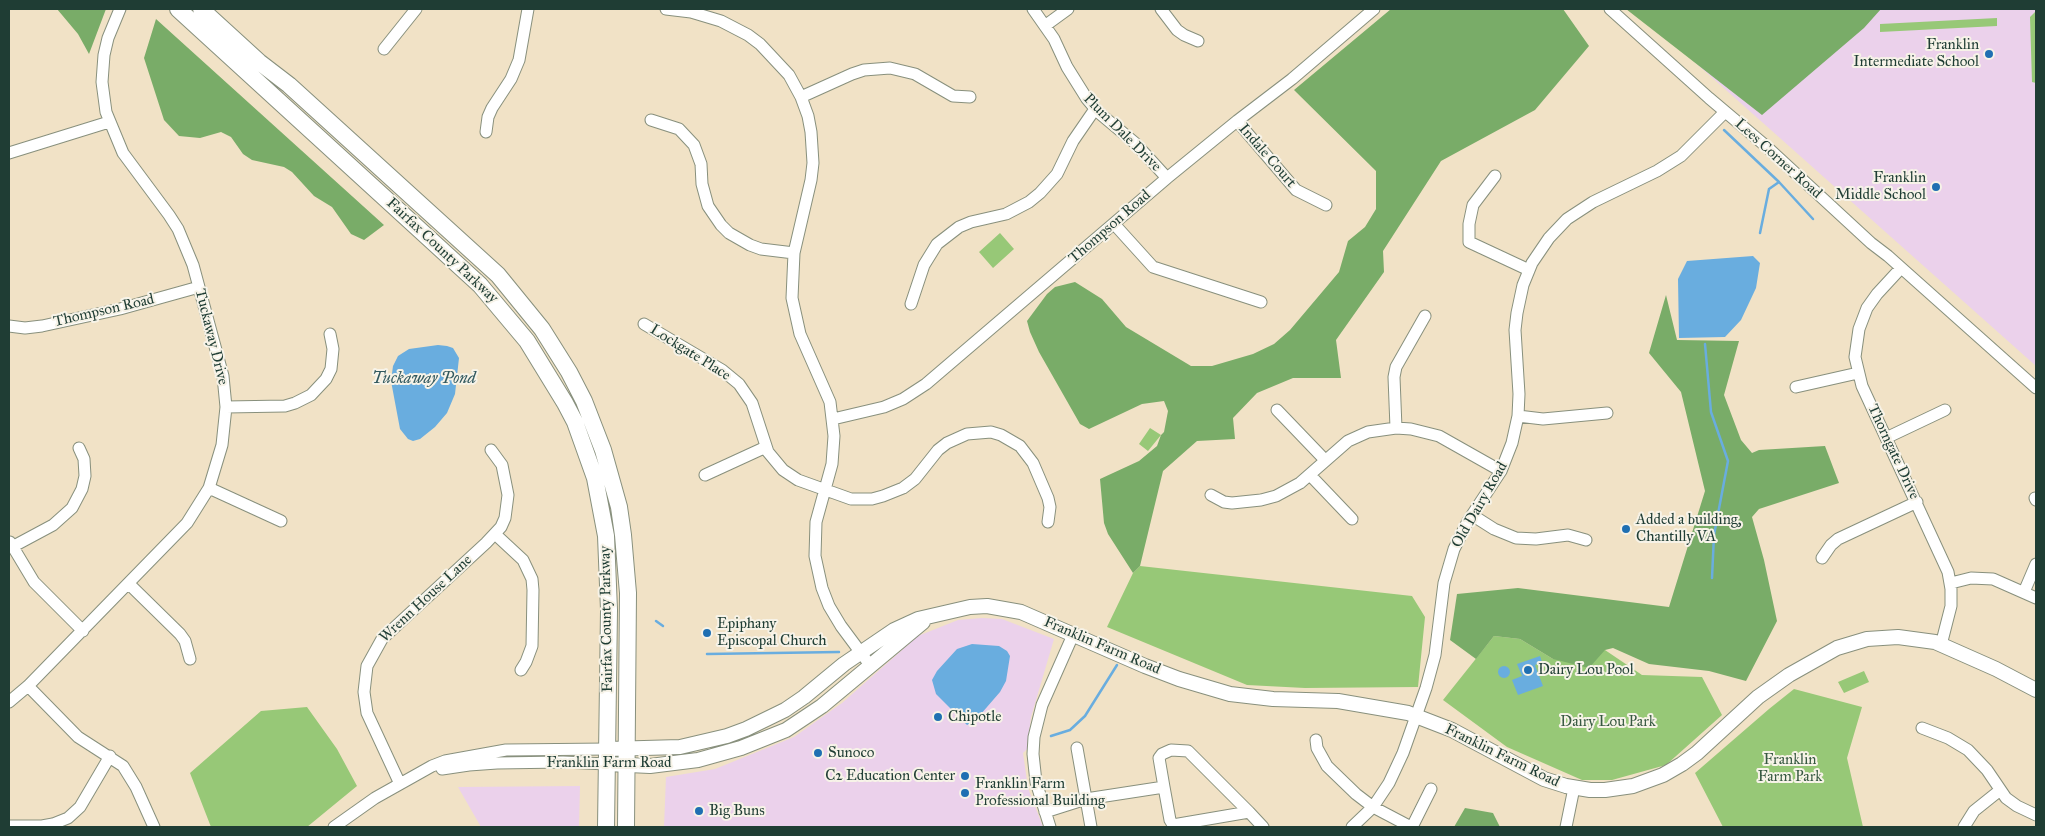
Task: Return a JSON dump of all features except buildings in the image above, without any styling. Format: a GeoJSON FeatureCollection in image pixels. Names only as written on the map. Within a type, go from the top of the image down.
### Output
{"type":"FeatureCollection","features":[{"type":"Feature","properties":{"kind":"highway","name":"Fairfax County Parkway"},"geometry":{"type":"LineString","coordinates":[[178,9],[480,284],[516,327],[552,380],[575,422],[595,478],[607,552],[609,602],[606,827]]}},
{"type":"Feature","properties":{"kind":"highway","name":"Fairfax County Parkway"},"geometry":{"type":"LineString","coordinates":[[201,9],[259,62],[289,85],[498,275],[542,329],[584,400],[600,441],[619,507],[628,593],[626,827]]}},
{"type":"Feature","properties":{"kind":"main road","name":"Franklin Farm Road"},"geometry":{"type":"LineString","coordinates":[[608,757],[626,757],[687,745],[727,736],[746,729],[785,710],[860,652],[905,624],[970,606],[1001,608],[1021,612],[1180,679],[1230,694],[1273,699],[1338,701],[1390,709],[1416,716],[1452,730],[1544,779],[1574,788],[1605,790],[1622,788],[1648,782],[1663,775],[1698,752],[1758,697],[1774,685],[1810,662],[1837,648],[1867,639],[1886,637],[1916,639],[1941,645],[1996,669],[2036,690]]}},
{"type":"Feature","properties":{"kind":"main road","name":"Franklin Farm Road"},"geometry":{"type":"LineString","coordinates":[[626,757],[650,766],[689,761],[728,752],[765,740],[786,730],[822,706],[907,634],[932,616]]}},
{"type":"Feature","properties":{"kind":"street","name":"Tuckaway Drive"},"geometry":{"type":"LineString","coordinates":[[9,702],[28,686],[83,631],[187,523],[209,488],[222,445],[226,407],[223,376],[187,248],[178,229],[128,161],[116,141],[109,122],[104,100],[102,73],[108,38],[120,9]]}},
{"type":"Feature","properties":{"kind":"street"},"geometry":{"type":"LineString","coordinates":[[384,49],[416,9]]}},
{"type":"Feature","properties":{"kind":"street"},"geometry":{"type":"LineString","coordinates":[[486,132],[488,117],[492,108],[506,88],[517,64],[524,40],[528,9]]}},
{"type":"Feature","properties":{"kind":"street"},"geometry":{"type":"LineString","coordinates":[[666,9],[706,16],[728,24],[748,35],[782,65],[801,97],[811,132],[813,163],[811,180],[794,253],[792,298],[795,317],[806,350],[825,389],[833,419],[834,447],[826,490],[816,522],[815,547],[818,572],[832,612],[870,665]]}},
{"type":"Feature","properties":{"kind":"street","name":"Plum Dale Drive"},"geometry":{"type":"LineString","coordinates":[[1033,9],[1046,25],[1076,83],[1095,109],[1135,143],[1167,178]]}},
{"type":"Feature","properties":{"kind":"street"},"geometry":{"type":"LineString","coordinates":[[1046,25],[1068,9]]}},
{"type":"Feature","properties":{"kind":"street"},"geometry":{"type":"LineString","coordinates":[[1161,9],[1177,30],[1184,35],[1198,40]]}},
{"type":"Feature","properties":{"kind":"street","name":"Thompson Road"},"geometry":{"type":"LineString","coordinates":[[833,419],[884,407],[903,400],[918,390],[1115,225],[1167,178],[1236,121],[1292,79],[1374,9]]}},
{"type":"Feature","properties":{"kind":"street","name":"Lees Corner Road"},"geometry":{"type":"LineString","coordinates":[[1610,9],[1767,147],[1871,244],[1901,268],[2036,388]]}},
{"type":"Feature","properties":{"kind":"street"},"geometry":{"type":"LineString","coordinates":[[801,97],[864,70],[890,68],[915,74],[953,96],[970,97]]}},
{"type":"Feature","properties":{"kind":"street"},"geometry":{"type":"LineString","coordinates":[[911,304],[924,265],[937,244],[959,227],[971,222],[1006,214],[1040,194],[1057,174],[1073,141],[1095,109]]}},
{"type":"Feature","properties":{"kind":"street","name":"Old Dairy Road"},"geometry":{"type":"LineString","coordinates":[[1352,827],[1373,807],[1398,765],[1435,655],[1448,566],[1460,536],[1501,471],[1512,443],[1518,416],[1519,394],[1515,330],[1516,313],[1523,285],[1537,254],[1567,219],[1593,202],[1657,171],[1681,156],[1725,112]]}},
{"type":"Feature","properties":{"kind":"street"},"geometry":{"type":"LineString","coordinates":[[651,120],[679,129],[694,145],[701,164],[702,184],[708,206],[729,233],[750,245],[762,249],[794,253]]}},
{"type":"Feature","properties":{"kind":"street","name":"Indale Court"},"geometry":{"type":"LineString","coordinates":[[1236,121],[1296,190],[1326,205]]}},
{"type":"Feature","properties":{"kind":"street"},"geometry":{"type":"LineString","coordinates":[[9,153],[109,122]]}},
{"type":"Feature","properties":{"kind":"street"},"geometry":{"type":"LineString","coordinates":[[1495,176],[1473,205],[1469,224],[1469,242],[1529,270]]}},
{"type":"Feature","properties":{"kind":"street"},"geometry":{"type":"LineString","coordinates":[[1115,225],[1153,268],[1261,302]]}},
{"type":"Feature","properties":{"kind":"street","name":"Thorngate Drive"},"geometry":{"type":"LineString","coordinates":[[1901,268],[1877,294],[1863,317],[1856,339],[1855,357],[1862,386],[1945,561],[1951,582],[1951,606],[1941,645]]}},
{"type":"Feature","properties":{"kind":"street","name":"Thompson Road"},"geometry":{"type":"LineString","coordinates":[[9,326],[25,328],[42,326],[120,309],[199,287]]}},
{"type":"Feature","properties":{"kind":"street"},"geometry":{"type":"LineString","coordinates":[[1396,428],[1394,377],[1396,367],[1425,316]]}},
{"type":"Feature","properties":{"kind":"street","name":"Lockgate Place"},"geometry":{"type":"LineString","coordinates":[[644,324],[722,370],[739,384],[752,403],[766,447],[775,462],[788,475],[844,498],[872,499],[892,493],[915,479],[938,450],[947,443],[967,434],[991,432],[1001,435],[1020,446],[1033,463],[1048,498],[1050,507],[1048,522]]}},
{"type":"Feature","properties":{"kind":"street"},"geometry":{"type":"LineString","coordinates":[[226,407],[285,406],[311,395],[326,379],[331,369],[333,349],[330,334]]}},
{"type":"Feature","properties":{"kind":"street"},"geometry":{"type":"LineString","coordinates":[[1796,387],[1858,373]]}},
{"type":"Feature","properties":{"kind":"street"},"geometry":{"type":"LineString","coordinates":[[1277,410],[1325,460]]}},
{"type":"Feature","properties":{"kind":"street"},"geometry":{"type":"LineString","coordinates":[[1886,438],[1945,410]]}},
{"type":"Feature","properties":{"kind":"street"},"geometry":{"type":"LineString","coordinates":[[1518,416],[1543,419],[1607,412]]}},
{"type":"Feature","properties":{"kind":"street"},"geometry":{"type":"LineString","coordinates":[[1211,495],[1224,502],[1232,503],[1261,500],[1289,490],[1310,475],[1338,449],[1360,435],[1396,428],[1411,429],[1439,436],[1501,471]]}},
{"type":"Feature","properties":{"kind":"street"},"geometry":{"type":"LineString","coordinates":[[705,475],[766,447]]}},
{"type":"Feature","properties":{"kind":"street"},"geometry":{"type":"LineString","coordinates":[[79,448],[84,459],[85,476],[82,489],[72,508],[54,525],[11,543],[34,582],[83,631]]}},
{"type":"Feature","properties":{"kind":"street","name":"Wrenn House Lane"},"geometry":{"type":"LineString","coordinates":[[400,784],[367,713],[364,692],[367,666],[382,639],[494,534],[505,518],[508,496],[502,465],[492,450]]}},
{"type":"Feature","properties":{"kind":"street"},"geometry":{"type":"LineString","coordinates":[[1310,475],[1352,519]]}},
{"type":"Feature","properties":{"kind":"street"},"geometry":{"type":"LineString","coordinates":[[209,488],[281,521]]}},
{"type":"Feature","properties":{"kind":"street"},"geometry":{"type":"LineString","coordinates":[[1822,558],[1838,539],[1917,502]]}},
{"type":"Feature","properties":{"kind":"street"},"geometry":{"type":"LineString","coordinates":[[1472,515],[1494,529],[1516,538],[1536,540],[1568,535],[1586,540]]}},
{"type":"Feature","properties":{"kind":"street"},"geometry":{"type":"LineString","coordinates":[[494,534],[523,560],[532,579],[534,590],[532,646],[521,670]]}},
{"type":"Feature","properties":{"kind":"street"},"geometry":{"type":"LineString","coordinates":[[2024,592],[2036,564]]}},
{"type":"Feature","properties":{"kind":"street"},"geometry":{"type":"LineString","coordinates":[[1951,582],[1971,578],[2003,582],[2036,598]]}},
{"type":"Feature","properties":{"kind":"street"},"geometry":{"type":"LineString","coordinates":[[129,584],[180,634],[185,642],[190,659]]}},
{"type":"Feature","properties":{"kind":"street"},"geometry":{"type":"LineString","coordinates":[[1050,827],[1034,771],[1034,736],[1042,705],[1073,635]]}},
{"type":"Feature","properties":{"kind":"street"},"geometry":{"type":"LineString","coordinates":[[28,686],[78,738],[110,756],[123,766],[130,775],[154,827]]}},
{"type":"Feature","properties":{"kind":"street"},"geometry":{"type":"LineString","coordinates":[[1922,728],[1948,738],[1968,750],[1987,770],[1999,790],[2017,806],[2036,815]]}},
{"type":"Feature","properties":{"kind":"street"},"geometry":{"type":"LineString","coordinates":[[1316,740],[1317,748],[1327,766],[1356,794],[1373,807],[1411,827],[1432,789]]}},
{"type":"Feature","properties":{"kind":"street"},"geometry":{"type":"LineString","coordinates":[[1077,748],[1091,827]]}},
{"type":"Feature","properties":{"kind":"street"},"geometry":{"type":"LineString","coordinates":[[1249,812],[1172,824],[1159,758],[1166,751],[1182,749],[1188,751],[1249,812],[1263,827]]}},
{"type":"Feature","properties":{"kind":"street"},"geometry":{"type":"LineString","coordinates":[[9,826],[42,826],[68,818],[80,807],[110,756]]}},
{"type":"Feature","properties":{"kind":"street","name":"Franklin Farm Road"},"geometry":{"type":"LineString","coordinates":[[334,827],[357,809],[421,773],[481,764],[563,762],[608,757]]}},
{"type":"Feature","properties":{"kind":"street"},"geometry":{"type":"LineString","coordinates":[[1045,812],[1086,799],[1164,787]]}},
{"type":"Feature","properties":{"kind":"street"},"geometry":{"type":"LineString","coordinates":[[1566,827],[1574,788]]}},
{"type":"Feature","properties":{"kind":"street"},"geometry":{"type":"LineString","coordinates":[[1964,827],[1974,812],[1999,790]]}},
{"type":"Feature","properties":{"kind":"shaded area","name":"Franklin Middle School"},"geometry":{"type":"Polygon","coordinates":[[[1635,9],[2036,9],[2036,366],[1635,9]]]}},
{"type":"Feature","properties":{"kind":"shaded area"},"geometry":{"type":"Polygon","coordinates":[[[1002,619],[1054,639],[1031,717],[1027,749],[1023,753],[1028,788],[1043,827],[664,827],[666,777],[715,769],[794,737],[842,703],[918,636],[958,620],[1002,619]]]}},
{"type":"Feature","properties":{"kind":"shaded area"},"geometry":{"type":"Polygon","coordinates":[[[580,786],[579,827],[481,827],[458,787],[580,786]]]}},
{"type":"Feature","properties":{"kind":"green space"},"geometry":{"type":"Polygon","coordinates":[[[57,9],[106,9],[89,54],[78,34],[57,9]]]}},
{"type":"Feature","properties":{"kind":"green space"},"geometry":{"type":"Polygon","coordinates":[[[1391,9],[1563,9],[1589,46],[1535,110],[1441,161],[1383,251],[1384,272],[1336,340],[1341,378],[1293,378],[1257,393],[1233,418],[1235,439],[1197,441],[1163,471],[1140,566],[1133,573],[1108,534],[1104,523],[1100,479],[1139,461],[1157,446],[1164,432],[1168,411],[1164,401],[1142,404],[1089,429],[1080,424],[1039,352],[1027,321],[1047,294],[1055,287],[1075,282],[1102,299],[1126,327],[1191,366],[1212,366],[1253,354],[1274,344],[1290,330],[1339,272],[1348,241],[1365,227],[1376,209],[1376,171],[1294,90],[1391,9]]]}},
{"type":"Feature","properties":{"kind":"green space"},"geometry":{"type":"Polygon","coordinates":[[[1626,9],[1881,9],[1864,28],[1762,115],[1626,9]]]}},
{"type":"Feature","properties":{"kind":"green space"},"geometry":{"type":"Polygon","coordinates":[[[2035,12],[2036,83],[2032,82],[2030,17],[2035,12]]]}},
{"type":"Feature","properties":{"kind":"green space"},"geometry":{"type":"Polygon","coordinates":[[[1997,18],[1997,26],[1880,32],[1880,24],[1997,18]]]}},
{"type":"Feature","properties":{"kind":"green space"},"geometry":{"type":"Polygon","coordinates":[[[156,19],[384,225],[364,240],[351,234],[332,207],[314,196],[292,172],[284,167],[252,160],[243,154],[231,137],[221,132],[200,138],[179,136],[164,120],[144,58],[156,19]]]}},
{"type":"Feature","properties":{"kind":"green space"},"geometry":{"type":"Polygon","coordinates":[[[1000,233],[1014,249],[993,268],[979,252],[1000,233]]]}},
{"type":"Feature","properties":{"kind":"green space"},"geometry":{"type":"Polygon","coordinates":[[[1666,295],[1677,340],[1739,341],[1724,395],[1741,440],[1752,453],[1759,450],[1825,446],[1839,483],[1759,509],[1752,517],[1764,560],[1777,621],[1746,681],[1709,671],[1649,664],[1613,648],[1605,650],[1589,668],[1553,659],[1520,639],[1494,636],[1476,659],[1450,640],[1457,594],[1518,588],[1669,607],[1705,491],[1681,392],[1649,353],[1666,295]]]}},
{"type":"Feature","properties":{"kind":"green space"},"geometry":{"type":"Polygon","coordinates":[[[1150,428],[1161,435],[1148,451],[1139,444],[1150,428]]]}},
{"type":"Feature","properties":{"kind":"green space"},"geometry":{"type":"Polygon","coordinates":[[[1140,566],[1412,596],[1425,617],[1418,687],[1305,688],[1247,685],[1107,627],[1133,573],[1140,566]]]}},
{"type":"Feature","properties":{"kind":"green space","name":"Dairy Lou Park"},"geometry":{"type":"Polygon","coordinates":[[[1494,636],[1520,639],[1553,659],[1605,650],[1642,675],[1702,677],[1722,715],[1666,765],[1612,780],[1582,780],[1507,747],[1443,700],[1494,636]]]}},
{"type":"Feature","properties":{"kind":"green space"},"geometry":{"type":"Polygon","coordinates":[[[1864,671],[1869,682],[1844,693],[1838,682],[1864,671]]]}},
{"type":"Feature","properties":{"kind":"green space","name":"Franklin Farm Park"},"geometry":{"type":"Polygon","coordinates":[[[1794,689],[1862,707],[1847,758],[1863,827],[1723,827],[1695,773],[1794,689]]]}},
{"type":"Feature","properties":{"kind":"green space"},"geometry":{"type":"Polygon","coordinates":[[[307,707],[337,749],[357,786],[307,827],[211,827],[190,773],[261,711],[307,707]]]}},
{"type":"Feature","properties":{"kind":"green space"},"geometry":{"type":"Polygon","coordinates":[[[1465,808],[1493,813],[1500,827],[1454,827],[1465,808]]]}},
{"type":"Feature","properties":{"kind":"water"},"geometry":{"type":"Polygon","coordinates":[[[1753,256],[1760,263],[1756,288],[1741,320],[1725,337],[1679,338],[1678,279],[1687,261],[1753,256]]]}},
{"type":"Feature","properties":{"kind":"water","name":"Tuckaway Pond"},"geometry":{"type":"Polygon","coordinates":[[[438,345],[453,348],[459,358],[455,394],[447,413],[435,427],[420,439],[413,441],[408,439],[400,429],[391,381],[393,366],[398,356],[409,349],[438,345]]]}},
{"type":"Feature","properties":{"kind":"water"},"geometry":{"type":"Polygon","coordinates":[[[972,644],[999,646],[1007,651],[1010,656],[1006,681],[1000,692],[974,722],[967,725],[936,694],[932,680],[937,671],[957,649],[972,644]]]}},
{"type":"Feature","properties":{"kind":"water","name":"Dairy Lou Pool"},"geometry":{"type":"Polygon","coordinates":[[[1540,656],[1542,662],[1535,665],[1543,686],[1518,695],[1512,680],[1522,676],[1517,664],[1540,656]]]}},
{"type":"Feature","properties":{"kind":"water","name":"Dairy Lou Pool"},"geometry":{"type":"Polygon","coordinates":[[[1504,666],[1510,672],[1504,678],[1498,672],[1504,666]]]}},
{"type":"Feature","properties":{"kind":"waterway"},"geometry":{"type":"LineString","coordinates":[[1724,130],[1779,182],[1769,189],[1760,233]]}},
{"type":"Feature","properties":{"kind":"waterway"},"geometry":{"type":"LineString","coordinates":[[1779,182],[1813,219]]}},
{"type":"Feature","properties":{"kind":"waterway"},"geometry":{"type":"LineString","coordinates":[[1705,344],[1711,412],[1728,461],[1714,535],[1712,578]]}},
{"type":"Feature","properties":{"kind":"waterway"},"geometry":{"type":"LineString","coordinates":[[656,621],[663,626]]}},
{"type":"Feature","properties":{"kind":"waterway"},"geometry":{"type":"LineString","coordinates":[[707,654],[839,652]]}},
{"type":"Feature","properties":{"kind":"waterway"},"geometry":{"type":"LineString","coordinates":[[1051,736],[1070,730],[1085,716],[1117,665]]}},
{"type":"Feature","properties":{"kind":"place","name":"Franklin Intermediate School"},"geometry":{"type":"Point","coordinates":[1989,54]}},
{"type":"Feature","properties":{"kind":"place","name":"Franklin Middle School"},"geometry":{"type":"Point","coordinates":[1936,187]}},
{"type":"Feature","properties":{"kind":"place","name":"Added a building, Chantilly VA"},"geometry":{"type":"Point","coordinates":[1626,529]}},
{"type":"Feature","properties":{"kind":"place","name":"Epiphany Episcopal Church"},"geometry":{"type":"Point","coordinates":[707,633]}},
{"type":"Feature","properties":{"kind":"place","name":"Dairy Lou Pool"},"geometry":{"type":"Point","coordinates":[1528,670]}},
{"type":"Feature","properties":{"kind":"place","name":"Chipotle"},"geometry":{"type":"Point","coordinates":[938,717]}},
{"type":"Feature","properties":{"kind":"place","name":"Sunoco"},"geometry":{"type":"Point","coordinates":[818,753]}},
{"type":"Feature","properties":{"kind":"place","name":"C2 Education Center"},"geometry":{"type":"Point","coordinates":[965,776]}},
{"type":"Feature","properties":{"kind":"place","name":"Franklin Farm Professional Building"},"geometry":{"type":"Point","coordinates":[965,793]}},
{"type":"Feature","properties":{"kind":"place","name":"Big Buns"},"geometry":{"type":"Point","coordinates":[699,811]}}]}
